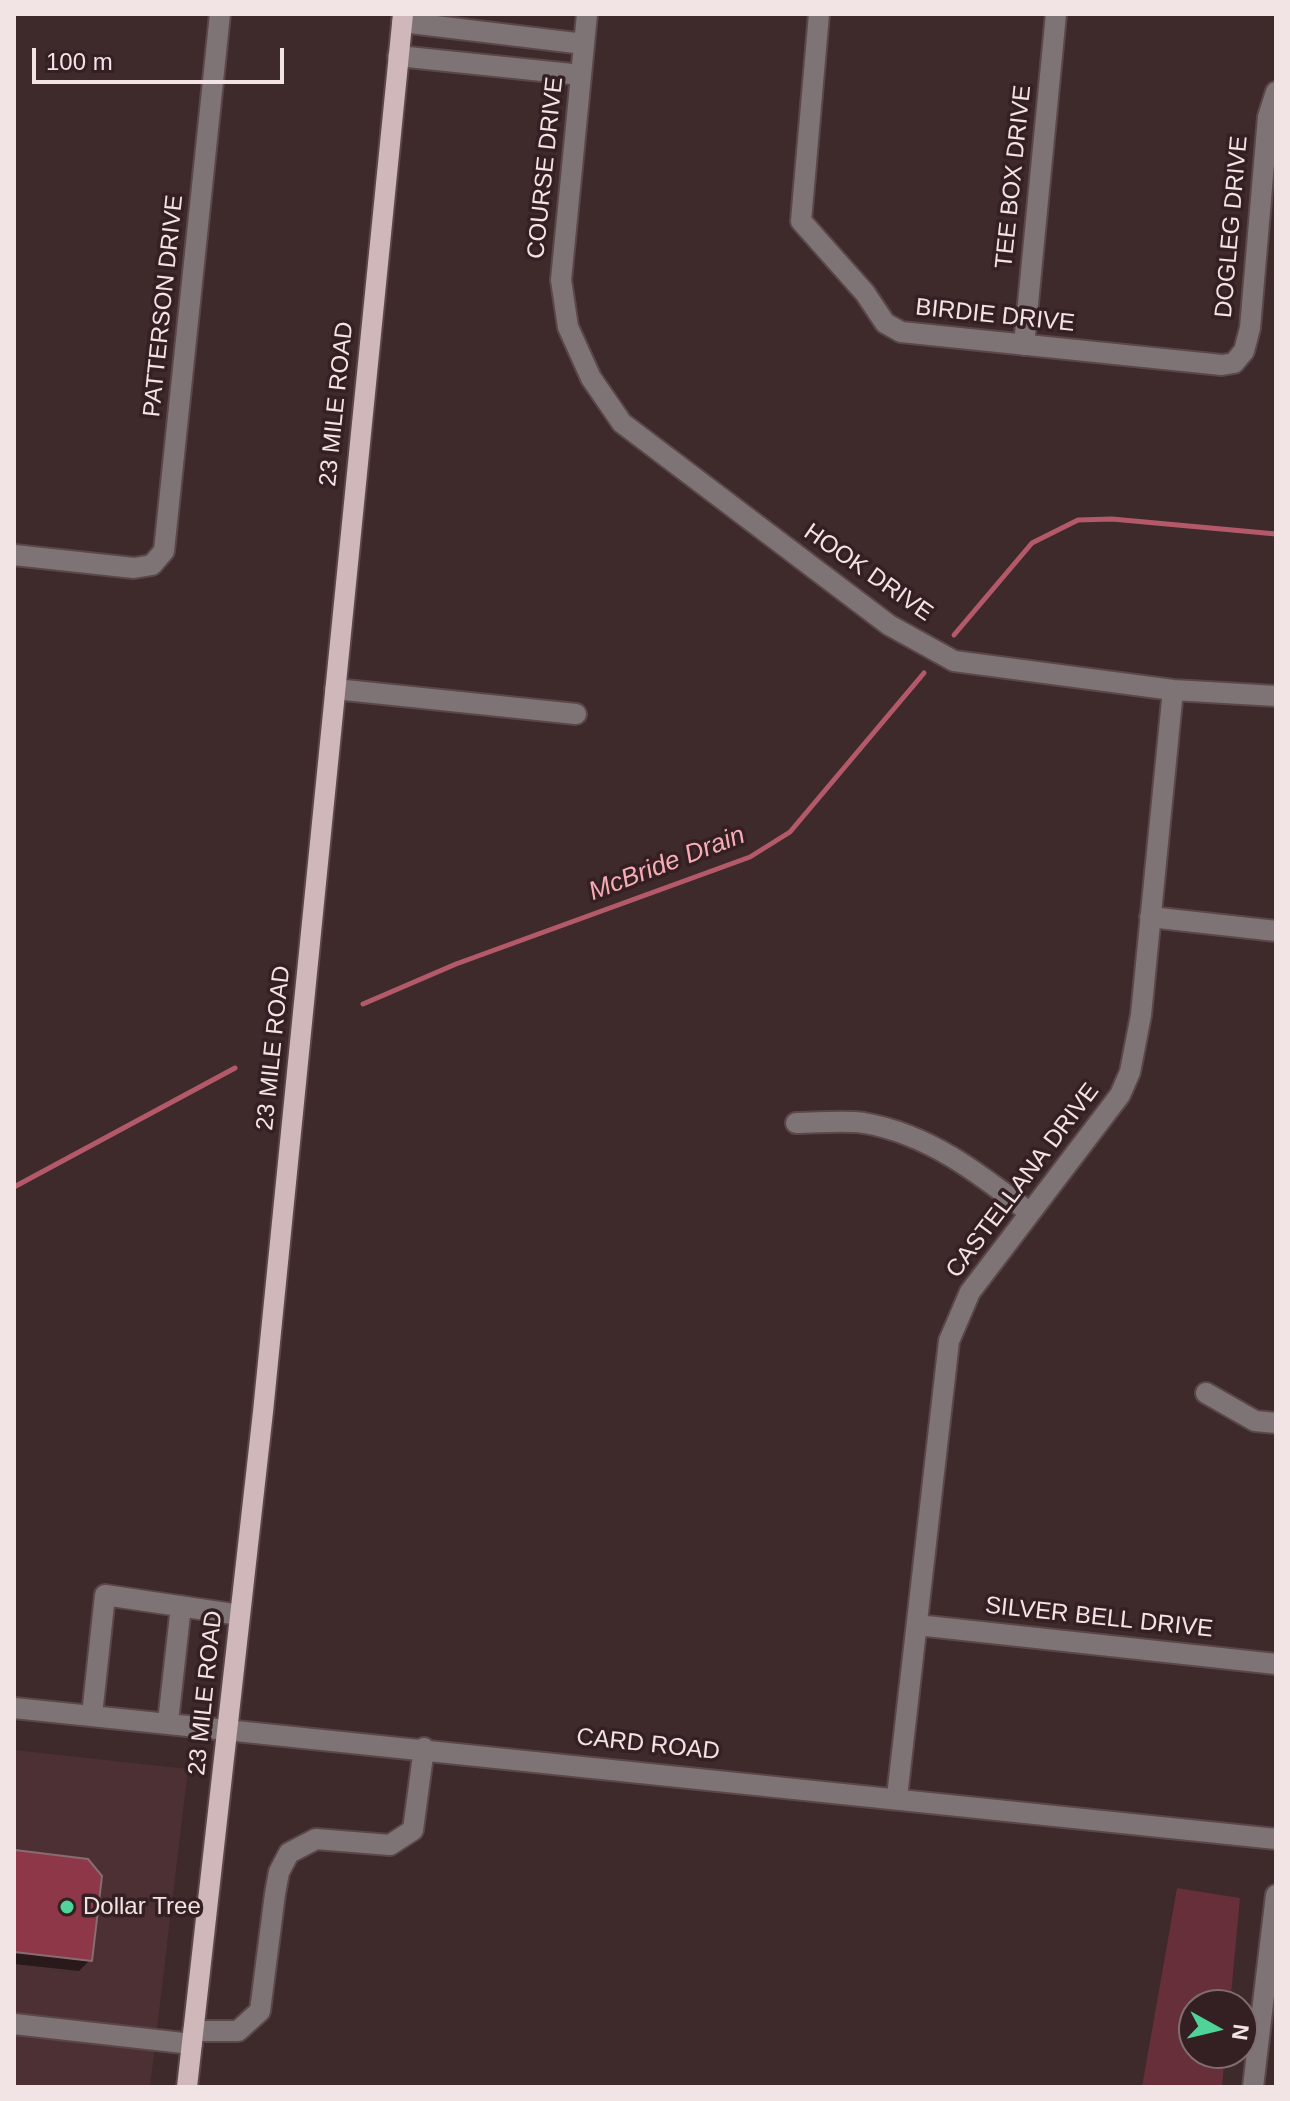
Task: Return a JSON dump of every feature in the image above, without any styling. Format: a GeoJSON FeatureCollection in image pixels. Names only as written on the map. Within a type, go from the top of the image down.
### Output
{"type":"FeatureCollection","features":[{"type":"Feature","properties":{"kind":"main road","name":"23 MILE ROAD"},"geometry":{"type":"LineString","coordinates":[[187,2087],[229,1728],[403,18]]}},
{"type":"Feature","properties":{"kind":"street","name":"PATTERSON DRIVE"},"geometry":{"type":"LineString","coordinates":[[14,555],[119,565],[152,565],[161,556],[165,544],[220,14]]}},
{"type":"Feature","properties":{"kind":"street","name":"COURSE DRIVE"},"geometry":{"type":"LineString","coordinates":[[568,327],[561,280],[587,14]]}},
{"type":"Feature","properties":{"kind":"street","name":"BIRDIE DRIVE"},"geometry":{"type":"LineString","coordinates":[[819,14],[801,221],[865,293],[885,323],[901,332],[1222,365],[1234,363]]}},
{"type":"Feature","properties":{"kind":"street","name":"TEE BOX DRIVE"},"geometry":{"type":"LineString","coordinates":[[1024,345],[1056,14]]}},
{"type":"Feature","properties":{"kind":"street"},"geometry":{"type":"LineString","coordinates":[[403,18],[584,44]]}},
{"type":"Feature","properties":{"kind":"street"},"geometry":{"type":"LineString","coordinates":[[398,56],[581,75]]}},
{"type":"Feature","properties":{"kind":"street","name":"DOGLEG DRIVE"},"geometry":{"type":"LineString","coordinates":[[1234,363],[1244,351],[1250,328],[1268,117],[1276,92]]}},
{"type":"Feature","properties":{"kind":"street","name":"HOOK DRIVE"},"geometry":{"type":"LineString","coordinates":[[568,327],[591,378],[622,423],[889,625],[954,661],[1173,690],[1276,696]]}},
{"type":"Feature","properties":{"kind":"street"},"geometry":{"type":"LineString","coordinates":[[335,689],[576,714]]}},
{"type":"Feature","properties":{"kind":"street","name":"CASTELLANA DRIVE"},"geometry":{"type":"LineString","coordinates":[[897,1797],[949,1341],[970,1292],[1120,1095],[1125,1083],[1137,1041],[1173,690]]}},
{"type":"Feature","properties":{"kind":"street"},"geometry":{"type":"LineString","coordinates":[[1150,917],[1276,931]]}},
{"type":"Feature","properties":{"kind":"street"},"geometry":{"type":"LineString","coordinates":[[796,1123],[864,1123],[931,1146],[965,1163],[1030,1213]]}},
{"type":"Feature","properties":{"kind":"street"},"geometry":{"type":"LineString","coordinates":[[1206,1393],[1255,1421],[1276,1423]]}},
{"type":"Feature","properties":{"kind":"street"},"geometry":{"type":"LineString","coordinates":[[92,1715],[105,1595],[240,1615]]}},
{"type":"Feature","properties":{"kind":"street"},"geometry":{"type":"LineString","coordinates":[[168,1722],[181,1606]]}},
{"type":"Feature","properties":{"kind":"street","name":"SILVER BELL DRIVE"},"geometry":{"type":"LineString","coordinates":[[917,1625],[1276,1664]]}},
{"type":"Feature","properties":{"kind":"street","name":"CARD ROAD"},"geometry":{"type":"LineString","coordinates":[[14,1708],[897,1797],[1276,1839]]}},
{"type":"Feature","properties":{"kind":"street"},"geometry":{"type":"LineString","coordinates":[[14,2024],[193,2038],[238,2031],[260,2011],[279,1872],[289,1853],[316,1839],[390,1845],[413,1830],[424,1748]]}},
{"type":"Feature","properties":{"kind":"street"},"geometry":{"type":"LineString","coordinates":[[1253,2087],[1276,1895]]}},
{"type":"Feature","properties":{"kind":"shaded area"},"geometry":{"type":"Polygon","coordinates":[[[14,1750],[188,1769],[150,2087],[14,2087],[14,1750]]]}},
{"type":"Feature","properties":{"kind":"shaded area"},"geometry":{"type":"Polygon","coordinates":[[[1177,1888],[1240,1898],[1231,1989],[1178,1989],[1178,2069],[1224,2069],[1222,2087],[1142,2087],[1177,1888]]]}},
{"type":"Feature","properties":{"kind":"building"},"geometry":{"type":"Polygon","coordinates":[[[15,1850],[88,1859],[102,1876],[92,1961],[14,1952],[15,1850]]]}},
{"type":"Feature","properties":{"kind":"waterway","name":"McBride Drain"},"geometry":{"type":"LineString","coordinates":[[954,635],[1032,543],[1078,520],[1112,519],[1276,534]]}},
{"type":"Feature","properties":{"kind":"waterway","name":"McBride Drain"},"geometry":{"type":"LineString","coordinates":[[363,1004],[456,964],[750,857],[790,832],[924,673]]}},
{"type":"Feature","properties":{"kind":"waterway","name":"McBride Drain"},"geometry":{"type":"LineString","coordinates":[[14,1187],[235,1068]]}},
{"type":"Feature","properties":{"kind":"place","name":"Dollar Tree"},"geometry":{"type":"Point","coordinates":[67,1907]}}]}
